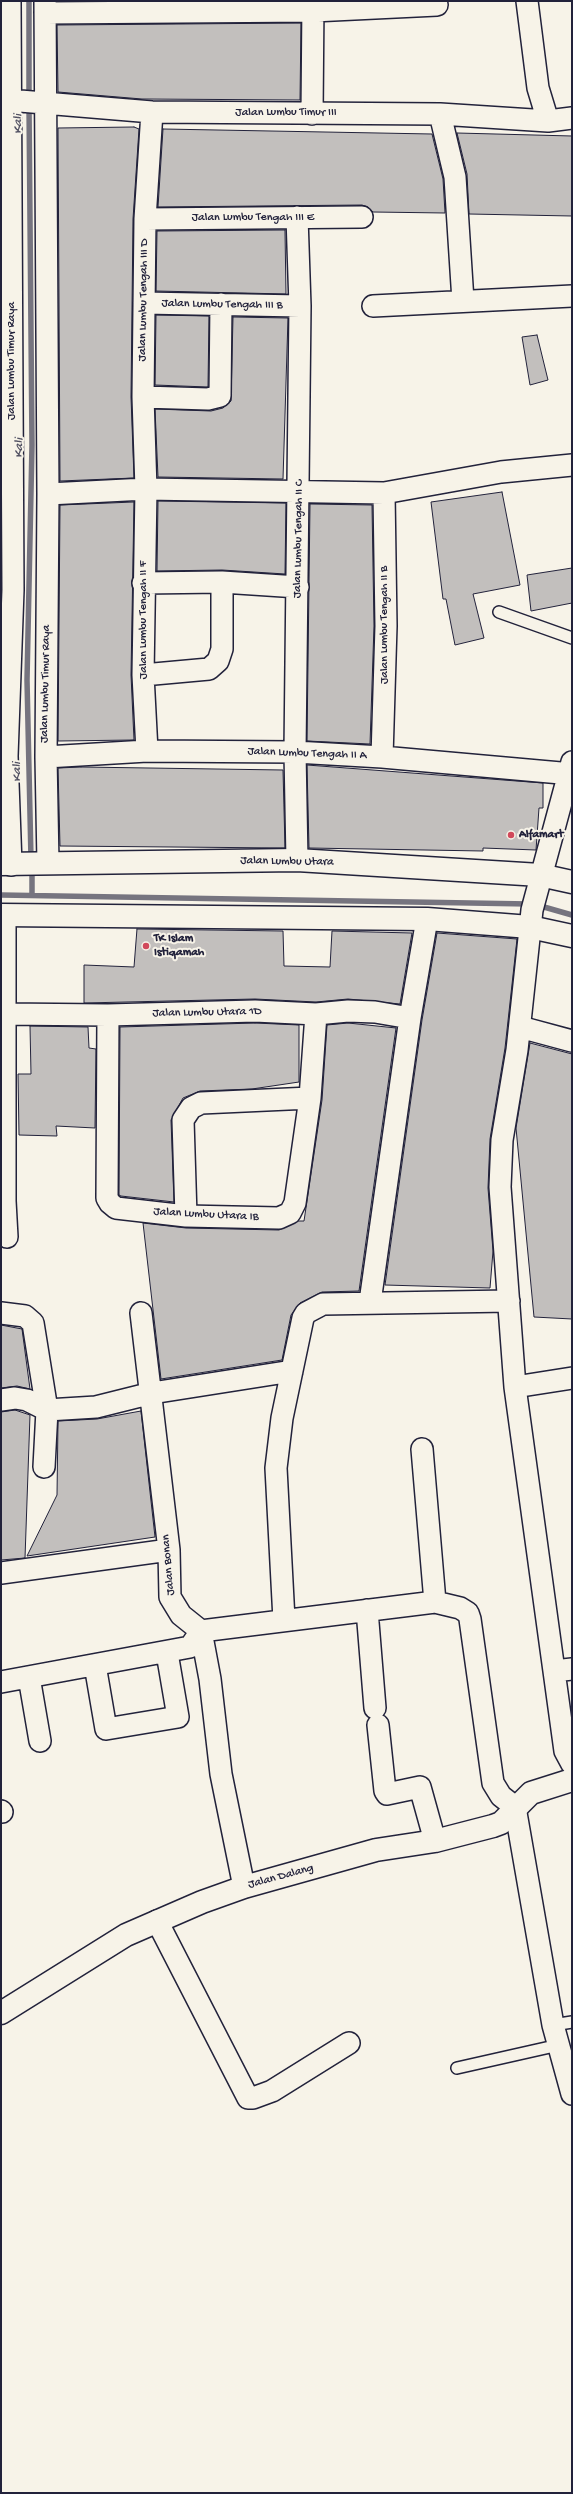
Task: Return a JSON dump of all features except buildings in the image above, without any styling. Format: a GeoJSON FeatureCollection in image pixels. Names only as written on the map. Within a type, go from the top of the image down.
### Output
{"type":"FeatureCollection","features":[{"type":"Feature","properties":{"kind":"street"},"geometry":{"type":"LineString","coordinates":[[528,1],[538,88],[548,121]]}},
{"type":"Feature","properties":{"kind":"street"},"geometry":{"type":"LineString","coordinates":[[45,7],[437,5]]}},
{"type":"Feature","properties":{"kind":"street","name":"Jalan Lumbu Timur Raya"},"geometry":{"type":"LineString","coordinates":[[7,6],[23,103],[48,494],[46,757],[24,864]]}},
{"type":"Feature","properties":{"kind":"street"},"geometry":{"type":"LineString","coordinates":[[312,114],[313,6]]}},
{"type":"Feature","properties":{"kind":"street","name":"Jalan Lumbu Timur Raya"},"geometry":{"type":"LineString","coordinates":[[24,864],[4,756],[13,590],[7,486],[23,103],[45,7]]}},
{"type":"Feature","properties":{"kind":"street","name":"Jalan Lumbu Timur III"},"geometry":{"type":"LineString","coordinates":[[23,103],[152,112],[440,114],[548,121],[572,118]]}},
{"type":"Feature","properties":{"kind":"street","name":"Jalan Lumbu Tengah III D"},"geometry":{"type":"LineString","coordinates":[[146,489],[143,397],[145,219],[152,112]]}},
{"type":"Feature","properties":{"kind":"street"},"geometry":{"type":"LineString","coordinates":[[440,114],[455,177],[463,301]]}},
{"type":"Feature","properties":{"kind":"street","name":"Jalan Lumbu Tengah II C"},"geometry":{"type":"LineString","coordinates":[[297,217],[300,306],[300,492],[295,752],[297,860]]}},
{"type":"Feature","properties":{"kind":"street","name":"Jalan Lumbu Tengah III E"},"geometry":{"type":"LineString","coordinates":[[145,219],[362,217]]}},
{"type":"Feature","properties":{"kind":"street"},"geometry":{"type":"LineString","coordinates":[[373,306],[572,296]]}},
{"type":"Feature","properties":{"kind":"street","name":"Jalan Lumbu Tengah III B"},"geometry":{"type":"LineString","coordinates":[[144,303],[300,306]]}},
{"type":"Feature","properties":{"kind":"street"},"geometry":{"type":"LineString","coordinates":[[143,397],[208,399],[220,396],[221,304]]}},
{"type":"Feature","properties":{"kind":"street"},"geometry":{"type":"LineString","coordinates":[[48,494],[146,489],[384,493],[501,472],[572,466]]}},
{"type":"Feature","properties":{"kind":"street","name":"Jalan Lumbu Tengah II F"},"geometry":{"type":"LineString","coordinates":[[146,489],[143,583],[143,675],[147,751]]}},
{"type":"Feature","properties":{"kind":"street","name":"Jalan Lumbu Tengah II B"},"geometry":{"type":"LineString","coordinates":[[382,757],[386,626],[384,493]]}},
{"type":"Feature","properties":{"kind":"street"},"geometry":{"type":"LineString","coordinates":[[143,675],[209,669],[218,661],[222,649],[222,582]]}},
{"type":"Feature","properties":{"kind":"street"},"geometry":{"type":"LineString","coordinates":[[143,583],[222,582],[298,587]]}},
{"type":"Feature","properties":{"kind":"street","name":"Jalan Lumbu Tengah II A"},"geometry":{"type":"LineString","coordinates":[[46,757],[147,751],[295,752],[571,769]]}},
{"type":"Feature","properties":{"kind":"street"},"geometry":{"type":"LineString","coordinates":[[571,769],[539,879],[531,918],[520,1027],[500,1166],[500,1219],[509,1301],[515,1387],[563,1670],[565,1751],[572,1764]]}},
{"type":"Feature","properties":{"kind":"street","name":"Jalan Lumbu Utara"},"geometry":{"type":"LineString","coordinates":[[24,864],[297,860],[572,882]]}},
{"type":"Feature","properties":{"kind":"street"},"geometry":{"type":"LineString","coordinates":[[7,1237],[3,1201],[3,915],[427,919],[531,918],[572,936]]}},
{"type":"Feature","properties":{"kind":"street"},"geometry":{"type":"LineString","coordinates":[[370,1302],[410,1018],[427,919]]}},
{"type":"Feature","properties":{"kind":"street","name":"Jalan Lumbu Utara 1D"},"geometry":{"type":"LineString","coordinates":[[4,1014],[108,1015],[256,1011],[316,1014],[348,1011],[410,1018]]}},
{"type":"Feature","properties":{"kind":"street","name":"Jalan Lumbu Utara IB"},"geometry":{"type":"LineString","coordinates":[[108,1015],[107,1198],[116,1208],[186,1216],[279,1218],[290,1213],[295,1203],[310,1098],[316,1014]]}},
{"type":"Feature","properties":{"kind":"street"},"geometry":{"type":"LineString","coordinates":[[520,1027],[572,1041]]}},
{"type":"Feature","properties":{"kind":"street"},"geometry":{"type":"LineString","coordinates":[[186,1216],[183,1120],[191,1108],[201,1103],[310,1098]]}},
{"type":"Feature","properties":{"kind":"street"},"geometry":{"type":"LineString","coordinates":[[284,1620],[276,1468],[278,1442],[303,1318],[306,1313],[323,1304],[370,1302],[509,1301]]}},
{"type":"Feature","properties":{"kind":"street"},"geometry":{"type":"LineString","coordinates":[[1,1313],[25,1316],[33,1323],[46,1410],[44,1467]]}},
{"type":"Feature","properties":{"kind":"street","name":"Jalan Bonan"},"geometry":{"type":"LineString","coordinates":[[141,1313],[152,1393],[169,1550],[170,1598],[181,1616],[201,1631]]}},
{"type":"Feature","properties":{"kind":"street"},"geometry":{"type":"LineString","coordinates":[[1,1400],[15,1398],[27,1400],[46,1410],[96,1407],[152,1393],[292,1371]]}},
{"type":"Feature","properties":{"kind":"street"},"geometry":{"type":"LineString","coordinates":[[515,1387],[572,1378]]}},
{"type":"Feature","properties":{"kind":"street"},"geometry":{"type":"LineString","coordinates":[[422,1449],[435,1602]]}},
{"type":"Feature","properties":{"kind":"street"},"geometry":{"type":"LineString","coordinates":[[1,1573],[169,1550]]}},
{"type":"Feature","properties":{"kind":"street"},"geometry":{"type":"LineString","coordinates":[[1,1682],[167,1653],[190,1647],[201,1631],[435,1602],[460,1608],[468,1613],[493,1783],[501,1796],[515,1807],[563,2024],[559,2045],[572,2094]]}},
{"type":"Feature","properties":{"kind":"street"},"geometry":{"type":"LineString","coordinates":[[367,1610],[385,1791],[387,1794],[420,1787],[435,1841]]}},
{"type":"Feature","properties":{"kind":"street"},"geometry":{"type":"LineString","coordinates":[[201,1631],[210,1679],[221,1774],[244,1887]]}},
{"type":"Feature","properties":{"kind":"street"},"geometry":{"type":"LineString","coordinates":[[95,1666],[106,1729],[178,1717],[167,1653]]}},
{"type":"Feature","properties":{"kind":"street"},"geometry":{"type":"LineString","coordinates":[[29,1677],[40,1741]]}},
{"type":"Feature","properties":{"kind":"street","name":"Jalan Dalang"},"geometry":{"type":"LineString","coordinates":[[1,2013],[126,1935],[202,1902],[244,1887],[376,1850],[435,1841],[501,1823],[515,1807],[531,1793],[572,1780]]}},
{"type":"Feature","properties":{"kind":"street"},"geometry":{"type":"LineString","coordinates":[[157,1921],[248,2098],[253,2098],[272,2091],[349,2043]]}},
{"type":"Feature","properties":{"kind":"lane"},"geometry":{"type":"LineString","coordinates":[[500,612],[572,638]]}},
{"type":"Feature","properties":{"kind":"lane"},"geometry":{"type":"LineString","coordinates":[[457,2068],[559,2045]]}},
{"type":"Feature","properties":{"kind":"waterway","name":"Kali"},"geometry":{"type":"LineString","coordinates":[[29,1],[29,97]]}},
{"type":"Feature","properties":{"kind":"waterway","name":"Kali"},"geometry":{"type":"LineString","coordinates":[[29,106],[32,445],[27,680],[31,859]]}},
{"type":"Feature","properties":{"kind":"waterway","name":"Kali"},"geometry":{"type":"LineString","coordinates":[[32,868],[32,895]]}},
{"type":"Feature","properties":{"kind":"waterway"},"geometry":{"type":"LineString","coordinates":[[1,895],[529,904]]}},
{"type":"Feature","properties":{"kind":"waterway"},"geometry":{"type":"LineString","coordinates":[[537,905],[572,915]]}},
{"type":"Feature","properties":{"kind":"place","name":"Alfamart"},"geometry":{"type":"Point","coordinates":[511,835]}},
{"type":"Feature","properties":{"kind":"place","name":"TK Islam Istiqamah"},"geometry":{"type":"Point","coordinates":[146,946]}}]}
